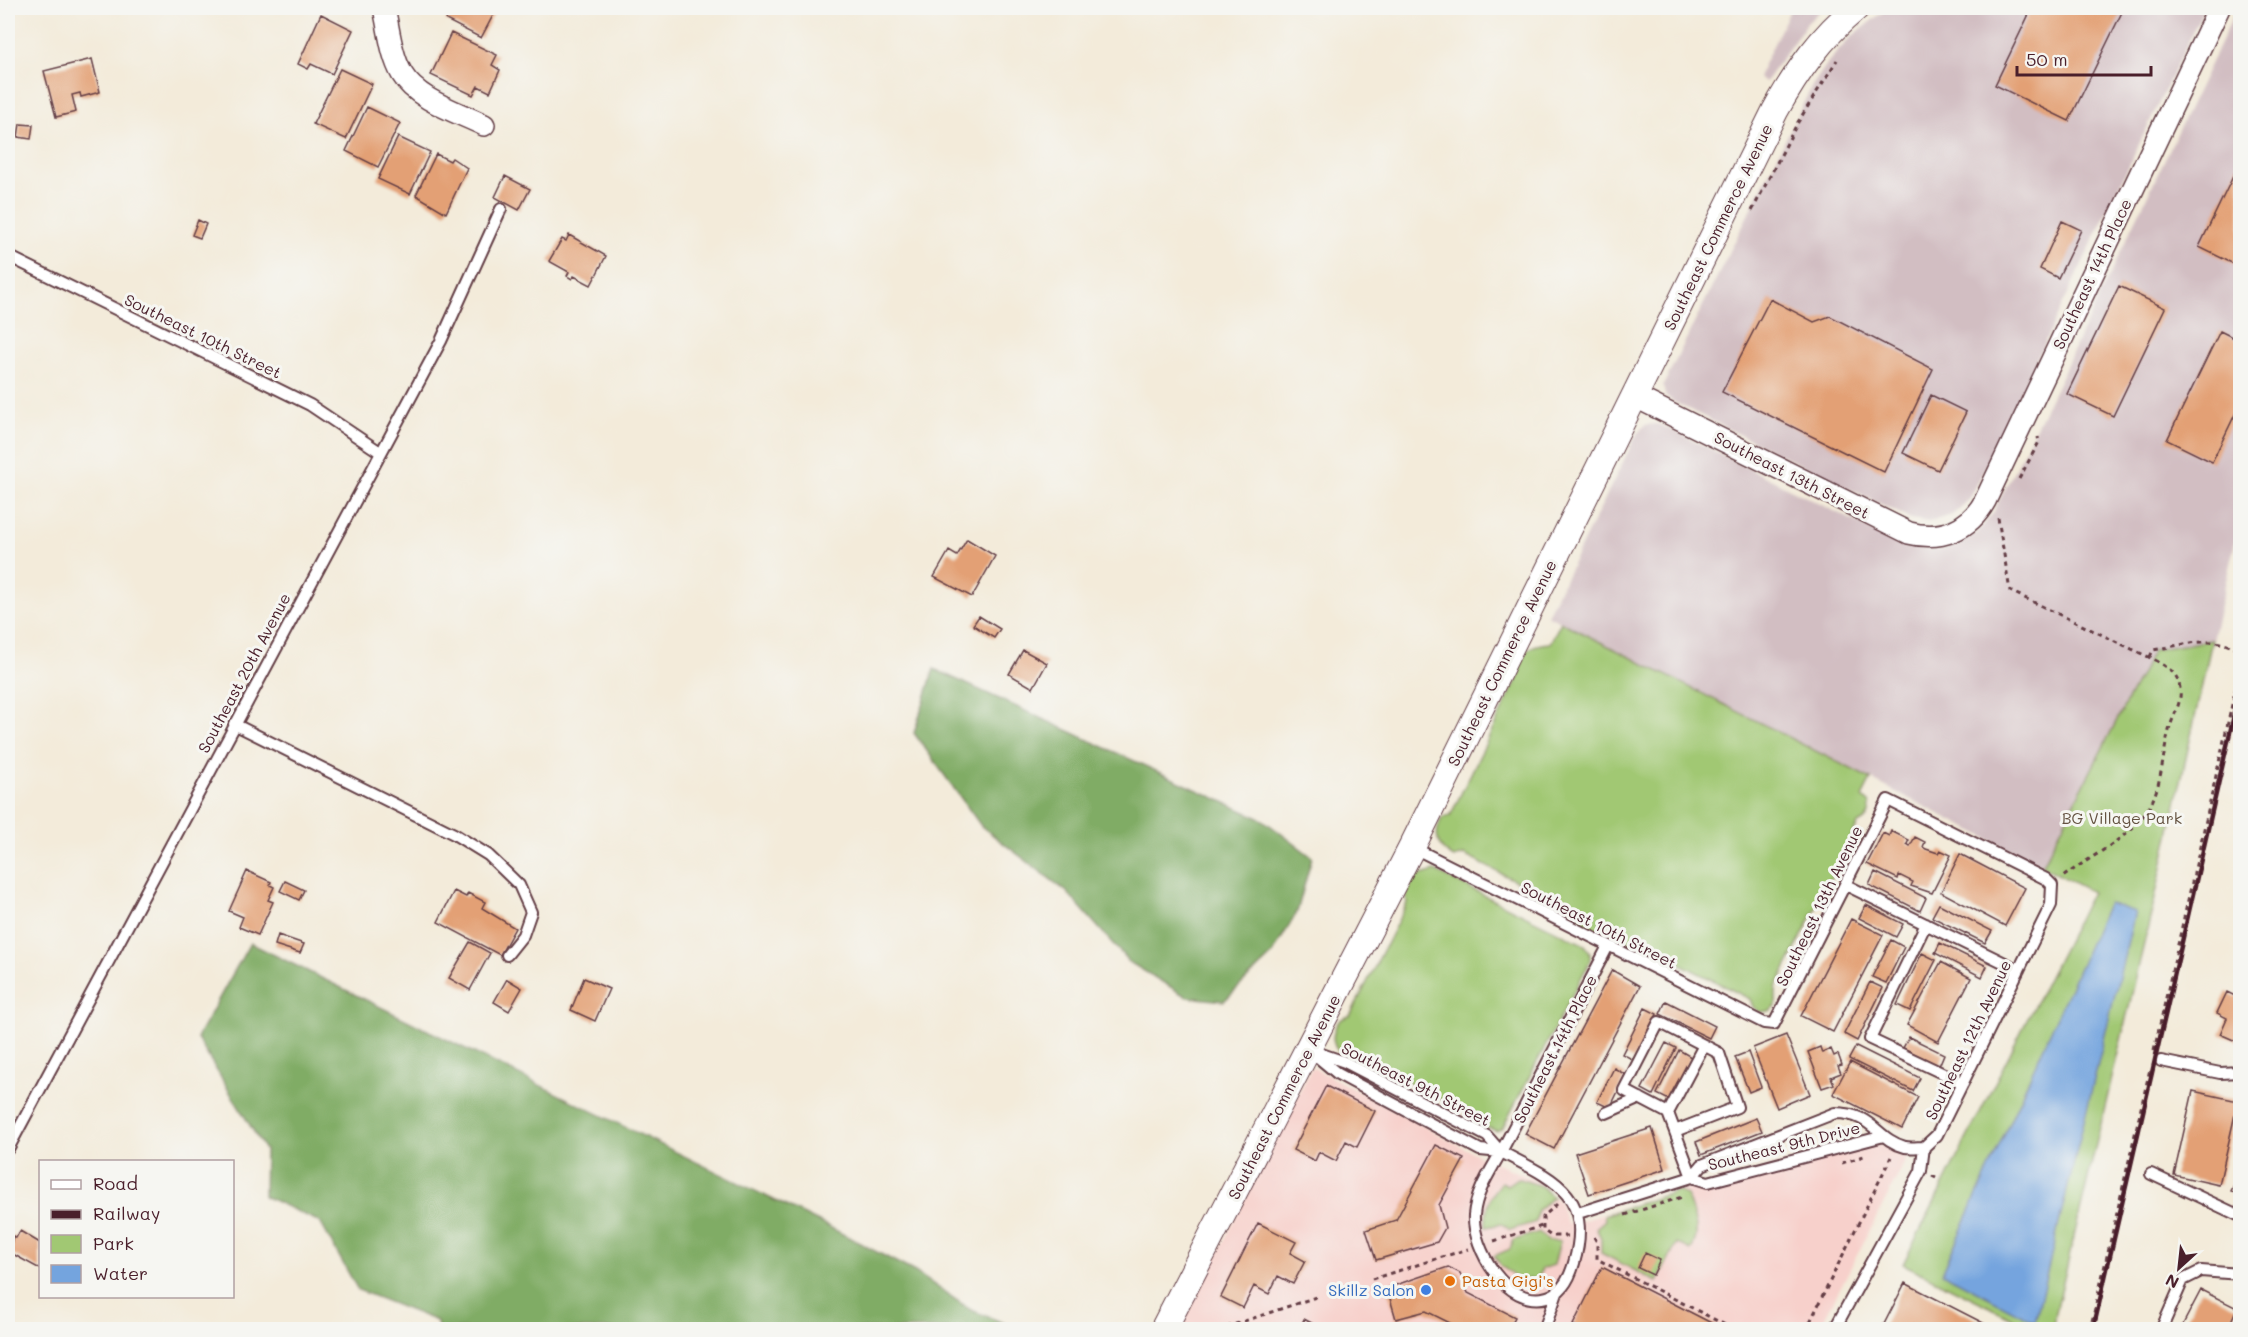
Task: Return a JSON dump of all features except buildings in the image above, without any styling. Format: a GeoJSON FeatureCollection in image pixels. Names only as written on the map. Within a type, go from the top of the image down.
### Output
{"type":"FeatureCollection","features":[{"type":"Feature","properties":{"kind":"street"},"geometry":{"type":"LineString","coordinates":[[384,8],[392,48],[402,75],[416,91],[484,125]]}},
{"type":"Feature","properties":{"kind":"street","name":"Southeast Commerce Avenue"},"geometry":{"type":"LineString","coordinates":[[1164,1329],[1412,847],[1788,87],[1829,32],[1857,8]]}},
{"type":"Feature","properties":{"kind":"street","name":"Southeast 14th Place"},"geometry":{"type":"LineString","coordinates":[[1953,531],[1972,519],[1981,507],[2219,8]]}},
{"type":"Feature","properties":{"kind":"street","name":"Southeast 13th Street"},"geometry":{"type":"LineString","coordinates":[[1634,396],[1902,531],[1931,536],[1953,531]]}},
{"type":"Feature","properties":{"kind":"lane","name":"Southeast 20th Avenue"},"geometry":{"type":"LineString","coordinates":[[8,1149],[441,341],[501,209]]}},
{"type":"Feature","properties":{"kind":"lane","name":"Southeast 10th Street"},"geometry":{"type":"LineString","coordinates":[[8,256],[310,405],[380,452]]}},
{"type":"Feature","properties":{"kind":"lane"},"geometry":{"type":"LineString","coordinates":[[234,724],[454,834],[488,855],[519,885],[531,912],[523,935],[507,955]]}},
{"type":"Feature","properties":{"kind":"lane","name":"Southeast 13th Avenue"},"geometry":{"type":"LineString","coordinates":[[1774,1024],[1888,800],[2046,879],[2052,885]]}},
{"type":"Feature","properties":{"kind":"lane","name":"Southeast 10th Street"},"geometry":{"type":"LineString","coordinates":[[1412,847],[1764,1023],[1774,1024]]}},
{"type":"Feature","properties":{"kind":"lane"},"geometry":{"type":"LineString","coordinates":[[1846,885],[2019,970]]}},
{"type":"Feature","properties":{"kind":"lane","name":"Southeast 12th Avenue"},"geometry":{"type":"LineString","coordinates":[[1834,1329],[1921,1171],[1924,1147],[1937,1135],[2051,905],[2052,885]]}},
{"type":"Feature","properties":{"kind":"lane"},"geometry":{"type":"LineString","coordinates":[[1926,924],[1870,1039],[1963,1083]]}},
{"type":"Feature","properties":{"kind":"lane","name":"Southeast 14th Place"},"geometry":{"type":"LineString","coordinates":[[1501,1152],[1608,946]]}},
{"type":"Feature","properties":{"kind":"lane"},"geometry":{"type":"LineString","coordinates":[[1675,1131],[1737,1107],[1719,1053],[1659,1022],[1624,1090],[1668,1113],[1692,1177]]}},
{"type":"Feature","properties":{"kind":"lane"},"geometry":{"type":"LineString","coordinates":[[1668,1113],[1704,1045]]}},
{"type":"Feature","properties":{"kind":"lane","name":"Southeast 9th Street"},"geometry":{"type":"LineString","coordinates":[[1308,1049],[1345,1062],[1487,1136],[1501,1152]]}},
{"type":"Feature","properties":{"kind":"lane"},"geometry":{"type":"LineString","coordinates":[[2161,1061],[2220,1073],[2241,1072]]}},
{"type":"Feature","properties":{"kind":"lane"},"geometry":{"type":"LineString","coordinates":[[1606,1113],[1640,1098]]}},
{"type":"Feature","properties":{"kind":"lane","name":"Southeast 9th Drive"},"geometry":{"type":"LineString","coordinates":[[1578,1213],[1692,1177],[1702,1165],[1835,1113],[1848,1113],[1874,1124],[1884,1136],[1906,1147],[1924,1147]]}},
{"type":"Feature","properties":{"kind":"lane","name":"Southeast 9th Drive"},"geometry":{"type":"LineString","coordinates":[[1692,1177],[1708,1182],[1884,1136]]}},
{"type":"Feature","properties":{"kind":"lane"},"geometry":{"type":"LineString","coordinates":[[1544,1329],[1557,1293],[1569,1277],[1577,1253],[1578,1213],[1568,1195],[1549,1178],[1501,1152],[1476,1203],[1474,1226],[1479,1246],[1489,1267],[1510,1287],[1529,1296],[1544,1298],[1557,1293]]}},
{"type":"Feature","properties":{"kind":"lane"},"geometry":{"type":"LineString","coordinates":[[2151,1174],[2241,1216]]}},
{"type":"Feature","properties":{"kind":"lane"},"geometry":{"type":"LineString","coordinates":[[2161,1329],[2182,1280],[2201,1271],[2241,1274]]}},
{"type":"Feature","properties":{"kind":"path"},"geometry":{"type":"LineString","coordinates":[[1750,215],[1798,122],[1838,58]]}},
{"type":"Feature","properties":{"kind":"path"},"geometry":{"type":"LineString","coordinates":[[1981,507],[1998,516],[2010,591],[2150,657],[2174,672],[2180,686],[2180,702],[2170,727],[2162,771],[2152,798],[2140,820],[2052,885]]}},
{"type":"Feature","properties":{"kind":"path"},"geometry":{"type":"LineString","coordinates":[[2150,657],[2153,650],[2212,640],[2227,642],[2241,651]]}},
{"type":"Feature","properties":{"kind":"path"},"geometry":{"type":"LineString","coordinates":[[2090,1329],[2241,669]]}},
{"type":"Feature","properties":{"kind":"path"},"geometry":{"type":"LineString","coordinates":[[1806,1329],[1891,1157]]}},
{"type":"Feature","properties":{"kind":"path"},"geometry":{"type":"LineString","coordinates":[[1620,1216],[1682,1197]]}},
{"type":"Feature","properties":{"kind":"path"},"geometry":{"type":"LineString","coordinates":[[1558,1202],[1543,1217],[1542,1226],[1548,1236],[1569,1236]]}},
{"type":"Feature","properties":{"kind":"path"},"geometry":{"type":"LineString","coordinates":[[1372,1279],[1542,1226]]}},
{"type":"Feature","properties":{"kind":"path"},"geometry":{"type":"LineString","coordinates":[[1592,1228],[1597,1242],[1597,1259],[1735,1329]]}},
{"type":"Feature","properties":{"kind":"path"},"geometry":{"type":"LineString","coordinates":[[1218,1329],[1319,1296]]}},
{"type":"Feature","properties":{"kind":"shaded area"},"geometry":{"type":"Polygon","coordinates":[[[1791,8],[1823,8],[1807,23],[1765,82],[1758,77],[1791,8]]]}},
{"type":"Feature","properties":{"kind":"shaded area"},"geometry":{"type":"Polygon","coordinates":[[[1888,8],[2204,8],[1970,499],[1952,515],[1929,522],[1911,519],[1674,402],[1665,395],[1663,386],[1812,86],[1829,61],[1851,37],[1888,8]]]}},
{"type":"Feature","properties":{"kind":"shaded area"},"geometry":{"type":"Polygon","coordinates":[[[2237,8],[2240,8],[2240,521],[2212,640],[2153,651],[2042,866],[1547,615],[1637,434],[1645,425],[1657,424],[1670,429],[1906,547],[1940,550],[1956,546],[1977,533],[1993,513],[2057,385],[2237,8]]]}},
{"type":"Feature","properties":{"kind":"shaded area"},"geometry":{"type":"Polygon","coordinates":[[[1312,1067],[1478,1155],[1539,1182],[1559,1202],[1568,1225],[1678,1191],[1876,1142],[1907,1158],[1819,1329],[1179,1330],[1312,1067]]]}},
{"type":"Feature","properties":{"kind":"green space"},"geometry":{"type":"Polygon","coordinates":[[[1561,622],[1871,779],[1862,797],[1870,804],[1869,814],[1858,824],[1776,988],[1776,1006],[1769,1011],[1760,1012],[1753,1007],[1750,999],[1653,950],[1645,953],[1628,945],[1626,936],[1608,927],[1597,930],[1581,922],[1578,912],[1464,855],[1454,858],[1440,846],[1437,836],[1439,824],[1442,818],[1450,816],[1520,674],[1520,660],[1531,647],[1550,643],[1561,622]]]}},
{"type":"Feature","properties":{"kind":"green space","name":"BG Village Park"},"geometry":{"type":"Polygon","coordinates":[[[2212,640],[2158,885],[2052,1329],[2034,1329],[1903,1264],[2092,892],[2042,866],[2153,650],[2212,640]]]}},
{"type":"Feature","properties":{"kind":"green space"},"geometry":{"type":"Polygon","coordinates":[[[934,669],[1263,820],[1312,857],[1297,912],[1272,955],[1224,1001],[1187,997],[1129,962],[1067,892],[981,826],[914,733],[934,669]]]}},
{"type":"Feature","properties":{"kind":"green space"},"geometry":{"type":"Polygon","coordinates":[[[1435,871],[1585,945],[1590,952],[1590,961],[1503,1127],[1497,1131],[1480,1125],[1477,1118],[1380,1067],[1374,1071],[1352,1061],[1340,1053],[1333,1040],[1336,1026],[1342,1019],[1350,1016],[1407,903],[1406,892],[1410,883],[1414,877],[1435,871]]]}},
{"type":"Feature","properties":{"kind":"green space"},"geometry":{"type":"Polygon","coordinates":[[[250,943],[833,1229],[915,1272],[971,1310],[1019,1329],[438,1329],[437,1321],[358,1290],[320,1222],[264,1196],[265,1150],[197,1038],[250,943]]]}},
{"type":"Feature","properties":{"kind":"green space"},"geometry":{"type":"Polygon","coordinates":[[[1517,1178],[1541,1186],[1553,1197],[1538,1210],[1536,1222],[1510,1230],[1502,1224],[1486,1227],[1487,1209],[1494,1191],[1502,1182],[1507,1185],[1517,1178]]]}},
{"type":"Feature","properties":{"kind":"green space"},"geometry":{"type":"Polygon","coordinates":[[[1678,1191],[1687,1196],[1695,1223],[1696,1236],[1691,1250],[1677,1243],[1657,1282],[1601,1253],[1601,1238],[1596,1228],[1605,1220],[1604,1215],[1678,1191]]]}},
{"type":"Feature","properties":{"kind":"green space"},"geometry":{"type":"Polygon","coordinates":[[[1539,1232],[1548,1241],[1560,1241],[1554,1265],[1542,1269],[1537,1280],[1529,1278],[1526,1284],[1501,1266],[1494,1256],[1510,1249],[1514,1240],[1539,1232]]]}},
{"type":"Feature","properties":{"kind":"water"},"geometry":{"type":"Polygon","coordinates":[[[2108,903],[2135,912],[2035,1322],[1942,1273],[2108,903]]]}},
{"type":"Feature","properties":{"kind":"railway"},"geometry":{"type":"LineString","coordinates":[[2093,1330],[2240,689]]}},
{"type":"Feature","properties":{"kind":"place","name":"Pasta Gigi's"},"geometry":{"type":"Point","coordinates":[1450,1281]}},
{"type":"Feature","properties":{"kind":"place","name":"Skillz Salon"},"geometry":{"type":"Point","coordinates":[1426,1290]}}]}
